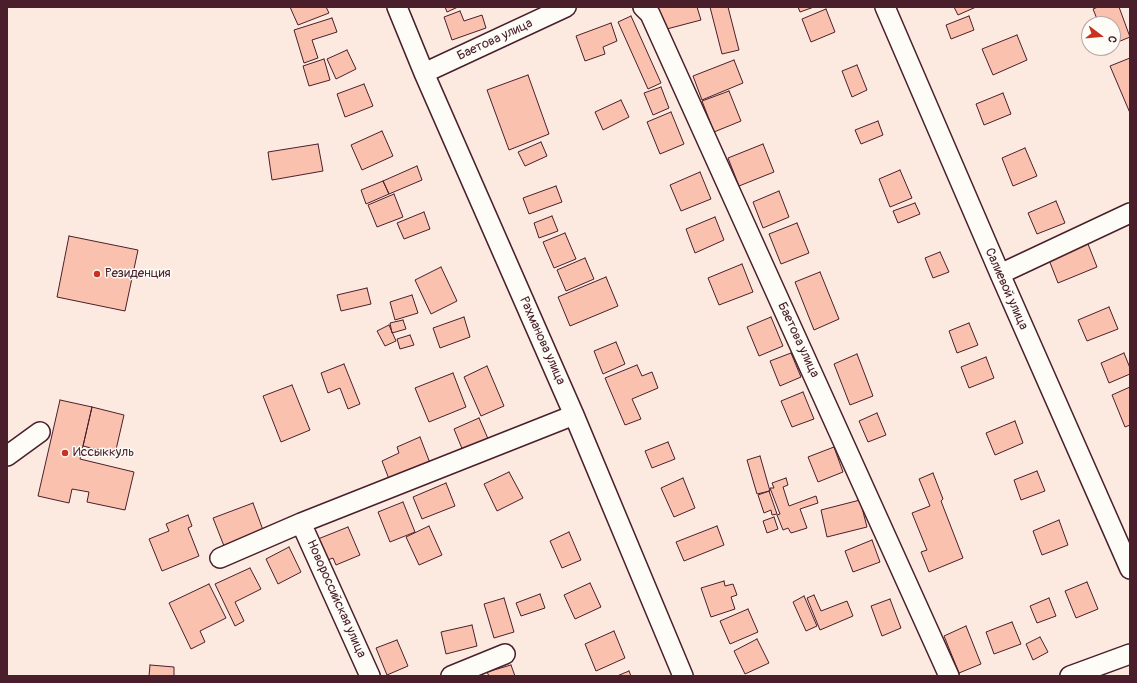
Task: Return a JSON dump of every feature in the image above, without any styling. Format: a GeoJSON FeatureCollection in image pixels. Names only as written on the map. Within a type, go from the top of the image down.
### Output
{"type":"FeatureCollection","features":[{"type":"Feature","properties":{"kind":"street","name":"Рахманова улица"},"geometry":{"type":"LineString","coordinates":[[397,7],[424,74],[574,414],[683,676]]}},
{"type":"Feature","properties":{"kind":"street","name":"Баетова улица"},"geometry":{"type":"LineString","coordinates":[[424,74],[566,7]]}},
{"type":"Feature","properties":{"kind":"street","name":"Баетова улица"},"geometry":{"type":"LineString","coordinates":[[643,7],[650,14],[949,676]]}},
{"type":"Feature","properties":{"kind":"street","name":"Салиевой улица"},"geometry":{"type":"LineString","coordinates":[[885,7],[1000,274],[1130,569]]}},
{"type":"Feature","properties":{"kind":"street"},"geometry":{"type":"LineString","coordinates":[[1000,274],[1130,213]]}},
{"type":"Feature","properties":{"kind":"street"},"geometry":{"type":"LineString","coordinates":[[220,558],[301,523],[574,414]]}},
{"type":"Feature","properties":{"kind":"street"},"geometry":{"type":"LineString","coordinates":[[7,456],[40,432]]}},
{"type":"Feature","properties":{"kind":"street","name":"Новороссийская улица"},"geometry":{"type":"LineString","coordinates":[[301,523],[370,676]]}},
{"type":"Feature","properties":{"kind":"street"},"geometry":{"type":"LineString","coordinates":[[452,676],[505,654]]}},
{"type":"Feature","properties":{"kind":"street"},"geometry":{"type":"LineString","coordinates":[[1070,676],[1130,654]]}},
{"type":"Feature","properties":{"kind":"building"},"geometry":{"type":"Polygon","coordinates":[[[290,7],[326,7],[329,13],[298,25],[290,7]]]}},
{"type":"Feature","properties":{"kind":"building"},"geometry":{"type":"Polygon","coordinates":[[[445,7],[458,7],[447,12],[445,7]]]}},
{"type":"Feature","properties":{"kind":"building"},"geometry":{"type":"Polygon","coordinates":[[[697,7],[701,20],[663,30],[657,8],[697,7]]]}},
{"type":"Feature","properties":{"kind":"building"},"geometry":{"type":"Polygon","coordinates":[[[710,7],[728,7],[739,50],[722,54],[710,7]]]}},
{"type":"Feature","properties":{"kind":"building"},"geometry":{"type":"Polygon","coordinates":[[[798,7],[814,7],[800,12],[798,7]]]}},
{"type":"Feature","properties":{"kind":"building"},"geometry":{"type":"Polygon","coordinates":[[[954,7],[976,7],[958,15],[954,7]]]}},
{"type":"Feature","properties":{"kind":"building"},"geometry":{"type":"Polygon","coordinates":[[[1098,7],[1119,7],[1130,37],[1121,41],[1121,16],[1096,16],[1093,9],[1098,7]]]}},
{"type":"Feature","properties":{"kind":"building"},"geometry":{"type":"Polygon","coordinates":[[[826,9],[835,32],[811,42],[802,19],[826,9]]]}},
{"type":"Feature","properties":{"kind":"building"},"geometry":{"type":"Polygon","coordinates":[[[460,11],[464,21],[482,15],[486,28],[452,40],[444,17],[460,11]]]}},
{"type":"Feature","properties":{"kind":"building"},"geometry":{"type":"Polygon","coordinates":[[[631,16],[661,83],[648,89],[618,22],[631,16]]]}},
{"type":"Feature","properties":{"kind":"building"},"geometry":{"type":"Polygon","coordinates":[[[969,16],[974,30],[951,39],[946,25],[969,16]]]}},
{"type":"Feature","properties":{"kind":"building"},"geometry":{"type":"Polygon","coordinates":[[[332,18],[337,32],[312,40],[318,58],[304,63],[294,30],[332,18]]]}},
{"type":"Feature","properties":{"kind":"building"},"geometry":{"type":"Polygon","coordinates":[[[611,23],[617,41],[603,47],[605,54],[585,61],[576,36],[611,23]]]}},
{"type":"Feature","properties":{"kind":"building"},"geometry":{"type":"Polygon","coordinates":[[[1017,35],[1027,60],[993,75],[982,49],[1017,35]]]}},
{"type":"Feature","properties":{"kind":"building"},"geometry":{"type":"Polygon","coordinates":[[[347,50],[356,69],[336,79],[327,59],[347,50]]]}},
{"type":"Feature","properties":{"kind":"building"},"geometry":{"type":"Polygon","coordinates":[[[1130,58],[1130,113],[1110,66],[1130,58]]]}},
{"type":"Feature","properties":{"kind":"building"},"geometry":{"type":"Polygon","coordinates":[[[324,59],[330,80],[309,86],[303,66],[324,59]]]}},
{"type":"Feature","properties":{"kind":"building"},"geometry":{"type":"Polygon","coordinates":[[[734,60],[743,83],[702,100],[693,76],[734,60]]]}},
{"type":"Feature","properties":{"kind":"building"},"geometry":{"type":"Polygon","coordinates":[[[857,65],[867,90],[852,97],[842,71],[857,65]]]}},
{"type":"Feature","properties":{"kind":"building"},"geometry":{"type":"Polygon","coordinates":[[[528,75],[549,134],[509,150],[487,90],[528,75]]]}},
{"type":"Feature","properties":{"kind":"building"},"geometry":{"type":"Polygon","coordinates":[[[364,84],[373,106],[345,117],[337,94],[364,84]]]}},
{"type":"Feature","properties":{"kind":"building"},"geometry":{"type":"Polygon","coordinates":[[[661,87],[669,108],[653,115],[644,93],[661,87]]]}},
{"type":"Feature","properties":{"kind":"building"},"geometry":{"type":"Polygon","coordinates":[[[729,91],[741,121],[714,132],[702,101],[729,91]]]}},
{"type":"Feature","properties":{"kind":"building"},"geometry":{"type":"Polygon","coordinates":[[[1003,93],[1011,114],[984,125],[976,104],[1003,93]]]}},
{"type":"Feature","properties":{"kind":"building"},"geometry":{"type":"Polygon","coordinates":[[[621,100],[629,117],[603,130],[595,112],[621,100]]]}},
{"type":"Feature","properties":{"kind":"building"},"geometry":{"type":"Polygon","coordinates":[[[671,112],[684,144],[660,154],[647,122],[671,112]]]}},
{"type":"Feature","properties":{"kind":"building"},"geometry":{"type":"Polygon","coordinates":[[[878,121],[883,135],[861,144],[855,130],[878,121]]]}},
{"type":"Feature","properties":{"kind":"building"},"geometry":{"type":"Polygon","coordinates":[[[382,131],[393,156],[362,170],[351,145],[382,131]]]}},
{"type":"Feature","properties":{"kind":"building"},"geometry":{"type":"Polygon","coordinates":[[[541,142],[547,156],[525,166],[518,152],[541,142]]]}},
{"type":"Feature","properties":{"kind":"building"},"geometry":{"type":"Polygon","coordinates":[[[318,144],[323,171],[272,180],[268,152],[318,144]]]}},
{"type":"Feature","properties":{"kind":"building"},"geometry":{"type":"Polygon","coordinates":[[[763,144],[774,172],[739,186],[728,158],[763,144]]]}},
{"type":"Feature","properties":{"kind":"building"},"geometry":{"type":"Polygon","coordinates":[[[1025,148],[1037,176],[1013,186],[1002,158],[1025,148]]]}},
{"type":"Feature","properties":{"kind":"building"},"geometry":{"type":"Polygon","coordinates":[[[417,166],[422,180],[389,194],[383,181],[417,166]]]}},
{"type":"Feature","properties":{"kind":"building"},"geometry":{"type":"Polygon","coordinates":[[[900,170],[912,198],[890,207],[879,179],[900,170]]]}},
{"type":"Feature","properties":{"kind":"building"},"geometry":{"type":"Polygon","coordinates":[[[700,172],[711,199],[681,211],[670,185],[700,172]]]}},
{"type":"Feature","properties":{"kind":"building"},"geometry":{"type":"Polygon","coordinates":[[[383,181],[389,194],[366,204],[361,190],[383,181]]]}},
{"type":"Feature","properties":{"kind":"building"},"geometry":{"type":"Polygon","coordinates":[[[556,186],[562,202],[529,214],[523,198],[556,186]]]}},
{"type":"Feature","properties":{"kind":"building"},"geometry":{"type":"Polygon","coordinates":[[[779,191],[789,217],[763,228],[753,202],[779,191]]]}},
{"type":"Feature","properties":{"kind":"building"},"geometry":{"type":"Polygon","coordinates":[[[394,194],[403,217],[377,227],[368,205],[394,194]]]}},
{"type":"Feature","properties":{"kind":"building"},"geometry":{"type":"Polygon","coordinates":[[[1056,201],[1065,223],[1037,234],[1028,213],[1056,201]]]}},
{"type":"Feature","properties":{"kind":"building"},"geometry":{"type":"Polygon","coordinates":[[[915,203],[920,214],[898,223],[893,211],[915,203]]]}},
{"type":"Feature","properties":{"kind":"building"},"geometry":{"type":"Polygon","coordinates":[[[424,212],[430,229],[404,239],[397,223],[424,212]]]}},
{"type":"Feature","properties":{"kind":"building"},"geometry":{"type":"Polygon","coordinates":[[[552,216],[558,231],[539,238],[534,223],[552,216]]]}},
{"type":"Feature","properties":{"kind":"building"},"geometry":{"type":"Polygon","coordinates":[[[715,217],[724,240],[695,253],[686,229],[715,217]]]}},
{"type":"Feature","properties":{"kind":"building"},"geometry":{"type":"Polygon","coordinates":[[[797,223],[809,253],[781,264],[769,234],[797,223]]]}},
{"type":"Feature","properties":{"kind":"building"},"geometry":{"type":"Polygon","coordinates":[[[565,233],[576,259],[554,268],[543,242],[565,233]]]}},
{"type":"Feature","properties":{"kind":"building","name":"Резиденция"},"geometry":{"type":"Polygon","coordinates":[[[69,236],[138,250],[125,311],[57,297],[69,236]]]}},
{"type":"Feature","properties":{"kind":"building"},"geometry":{"type":"Polygon","coordinates":[[[1088,244],[1097,267],[1058,283],[1049,260],[1088,244]]]}},
{"type":"Feature","properties":{"kind":"building"},"geometry":{"type":"Polygon","coordinates":[[[940,252],[949,272],[933,278],[925,258],[940,252]]]}},
{"type":"Feature","properties":{"kind":"building"},"geometry":{"type":"Polygon","coordinates":[[[585,258],[594,279],[566,291],[557,270],[585,258]]]}},
{"type":"Feature","properties":{"kind":"building"},"geometry":{"type":"Polygon","coordinates":[[[742,264],[753,292],[719,305],[708,278],[742,264]]]}},
{"type":"Feature","properties":{"kind":"building"},"geometry":{"type":"Polygon","coordinates":[[[441,267],[457,301],[431,314],[415,280],[441,267]]]}},
{"type":"Feature","properties":{"kind":"building"},"geometry":{"type":"Polygon","coordinates":[[[820,272],[839,319],[814,330],[795,282],[820,272]]]}},
{"type":"Feature","properties":{"kind":"building"},"geometry":{"type":"Polygon","coordinates":[[[606,277],[618,306],[570,326],[558,297],[606,277]]]}},
{"type":"Feature","properties":{"kind":"building"},"geometry":{"type":"Polygon","coordinates":[[[367,288],[371,304],[341,311],[337,295],[367,288]]]}},
{"type":"Feature","properties":{"kind":"building"},"geometry":{"type":"Polygon","coordinates":[[[412,295],[418,313],[395,320],[390,302],[412,295]]]}},
{"type":"Feature","properties":{"kind":"building"},"geometry":{"type":"Polygon","coordinates":[[[1109,307],[1118,329],[1087,341],[1078,320],[1109,307]]]}},
{"type":"Feature","properties":{"kind":"building"},"geometry":{"type":"Polygon","coordinates":[[[464,317],[470,337],[440,348],[433,328],[464,317]]]}},
{"type":"Feature","properties":{"kind":"building"},"geometry":{"type":"Polygon","coordinates":[[[771,317],[783,346],[759,356],[747,327],[771,317]]]}},
{"type":"Feature","properties":{"kind":"building"},"geometry":{"type":"Polygon","coordinates":[[[403,320],[406,329],[392,333],[390,323],[403,320]]]}},
{"type":"Feature","properties":{"kind":"building"},"geometry":{"type":"Polygon","coordinates":[[[969,323],[978,345],[957,353],[949,331],[969,323]]]}},
{"type":"Feature","properties":{"kind":"building"},"geometry":{"type":"Polygon","coordinates":[[[389,325],[396,341],[385,346],[377,331],[389,325]]]}},
{"type":"Feature","properties":{"kind":"building"},"geometry":{"type":"Polygon","coordinates":[[[410,335],[414,345],[400,349],[397,339],[410,335]]]}},
{"type":"Feature","properties":{"kind":"building"},"geometry":{"type":"Polygon","coordinates":[[[616,342],[625,364],[603,374],[594,351],[616,342]]]}},
{"type":"Feature","properties":{"kind":"building"},"geometry":{"type":"Polygon","coordinates":[[[791,353],[801,377],[780,386],[770,361],[791,353]]]}},
{"type":"Feature","properties":{"kind":"building"},"geometry":{"type":"Polygon","coordinates":[[[1124,353],[1130,368],[1130,374],[1109,383],[1101,363],[1124,353]]]}},
{"type":"Feature","properties":{"kind":"building"},"geometry":{"type":"Polygon","coordinates":[[[857,354],[873,396],[850,405],[834,364],[857,354]]]}},
{"type":"Feature","properties":{"kind":"building"},"geometry":{"type":"Polygon","coordinates":[[[986,357],[994,378],[969,388],[961,367],[986,357]]]}},
{"type":"Feature","properties":{"kind":"building"},"geometry":{"type":"Polygon","coordinates":[[[344,364],[360,404],[348,409],[340,388],[328,393],[321,373],[344,364]]]}},
{"type":"Feature","properties":{"kind":"building"},"geometry":{"type":"Polygon","coordinates":[[[637,365],[642,376],[652,372],[658,388],[632,399],[641,419],[625,425],[605,378],[637,365]]]}},
{"type":"Feature","properties":{"kind":"building"},"geometry":{"type":"Polygon","coordinates":[[[487,366],[504,406],[481,416],[464,377],[487,366]]]}},
{"type":"Feature","properties":{"kind":"building"},"geometry":{"type":"Polygon","coordinates":[[[453,373],[466,407],[429,422],[415,388],[453,373]]]}},
{"type":"Feature","properties":{"kind":"building"},"geometry":{"type":"Polygon","coordinates":[[[292,385],[310,430],[281,442],[263,396],[292,385]]]}},
{"type":"Feature","properties":{"kind":"building"},"geometry":{"type":"Polygon","coordinates":[[[1130,387],[1130,425],[1125,427],[1112,395],[1130,387]]]}},
{"type":"Feature","properties":{"kind":"building"},"geometry":{"type":"Polygon","coordinates":[[[803,392],[814,419],[792,427],[781,401],[803,392]]]}},
{"type":"Feature","properties":{"kind":"building","name":"Иссыккуль"},"geometry":{"type":"Polygon","coordinates":[[[60,400],[92,407],[80,459],[134,472],[125,510],[87,502],[89,492],[72,489],[69,503],[38,496],[60,400]]]}},
{"type":"Feature","properties":{"kind":"building","name":"Иссыккуль"},"geometry":{"type":"Polygon","coordinates":[[[92,407],[124,415],[115,454],[83,446],[92,407]]]}},
{"type":"Feature","properties":{"kind":"building"},"geometry":{"type":"Polygon","coordinates":[[[877,413],[886,435],[868,442],[859,421],[877,413]]]}},
{"type":"Feature","properties":{"kind":"building"},"geometry":{"type":"Polygon","coordinates":[[[479,418],[489,441],[463,451],[454,429],[479,418]]]}},
{"type":"Feature","properties":{"kind":"building"},"geometry":{"type":"Polygon","coordinates":[[[1015,421],[1023,443],[995,455],[986,433],[1015,421]]]}},
{"type":"Feature","properties":{"kind":"building"},"geometry":{"type":"Polygon","coordinates":[[[420,437],[430,463],[389,479],[382,461],[399,453],[397,447],[420,437]]]}},
{"type":"Feature","properties":{"kind":"building"},"geometry":{"type":"Polygon","coordinates":[[[668,442],[675,459],[652,468],[645,451],[668,442]]]}},
{"type":"Feature","properties":{"kind":"building"},"geometry":{"type":"Polygon","coordinates":[[[834,447],[843,472],[818,482],[808,457],[834,447]]]}},
{"type":"Feature","properties":{"kind":"building"},"geometry":{"type":"Polygon","coordinates":[[[760,456],[770,491],[757,494],[747,460],[760,456]]]}},
{"type":"Feature","properties":{"kind":"building"},"geometry":{"type":"Polygon","coordinates":[[[1037,471],[1045,491],[1021,500],[1014,480],[1037,471]]]}},
{"type":"Feature","properties":{"kind":"building"},"geometry":{"type":"Polygon","coordinates":[[[509,472],[523,498],[497,511],[484,484],[509,472]]]}},
{"type":"Feature","properties":{"kind":"building"},"geometry":{"type":"Polygon","coordinates":[[[933,473],[943,499],[941,501],[963,558],[929,572],[921,552],[927,550],[912,513],[930,506],[919,479],[933,473]]]}},
{"type":"Feature","properties":{"kind":"building"},"geometry":{"type":"Polygon","coordinates":[[[683,478],[695,508],[674,517],[661,488],[683,478]]]}},
{"type":"Feature","properties":{"kind":"building"},"geometry":{"type":"Polygon","coordinates":[[[786,478],[788,485],[783,487],[789,506],[816,496],[818,503],[800,509],[807,528],[791,533],[788,528],[783,530],[777,515],[780,514],[770,488],[774,488],[772,483],[786,478]]]}},
{"type":"Feature","properties":{"kind":"building"},"geometry":{"type":"Polygon","coordinates":[[[446,483],[455,506],[422,519],[413,497],[446,483]]]}},
{"type":"Feature","properties":{"kind":"building"},"geometry":{"type":"Polygon","coordinates":[[[769,491],[777,514],[772,515],[771,510],[764,513],[758,495],[769,491]]]}},
{"type":"Feature","properties":{"kind":"building"},"geometry":{"type":"Polygon","coordinates":[[[860,500],[867,527],[827,537],[821,510],[860,500]]]}},
{"type":"Feature","properties":{"kind":"building"},"geometry":{"type":"Polygon","coordinates":[[[403,502],[415,532],[390,542],[378,512],[403,502]]]}},
{"type":"Feature","properties":{"kind":"building"},"geometry":{"type":"Polygon","coordinates":[[[253,503],[263,530],[224,546],[213,518],[253,503]]]}},
{"type":"Feature","properties":{"kind":"building"},"geometry":{"type":"Polygon","coordinates":[[[188,515],[192,526],[188,528],[199,556],[162,571],[149,539],[169,531],[166,524],[188,515]]]}},
{"type":"Feature","properties":{"kind":"building"},"geometry":{"type":"Polygon","coordinates":[[[774,517],[778,529],[767,533],[763,521],[774,517]]]}},
{"type":"Feature","properties":{"kind":"building"},"geometry":{"type":"Polygon","coordinates":[[[1059,520],[1068,545],[1042,555],[1033,531],[1059,520]]]}},
{"type":"Feature","properties":{"kind":"building"},"geometry":{"type":"Polygon","coordinates":[[[429,526],[442,555],[419,565],[406,537],[429,526]]]}},
{"type":"Feature","properties":{"kind":"building"},"geometry":{"type":"Polygon","coordinates":[[[717,526],[724,545],[684,561],[676,542],[717,526]]]}},
{"type":"Feature","properties":{"kind":"building"},"geometry":{"type":"Polygon","coordinates":[[[348,527],[360,555],[336,565],[333,558],[322,562],[313,541],[348,527]]]}},
{"type":"Feature","properties":{"kind":"building"},"geometry":{"type":"Polygon","coordinates":[[[569,532],[581,560],[562,568],[550,541],[569,532]]]}},
{"type":"Feature","properties":{"kind":"building"},"geometry":{"type":"Polygon","coordinates":[[[872,540],[880,562],[853,572],[845,551],[872,540]]]}},
{"type":"Feature","properties":{"kind":"building"},"geometry":{"type":"Polygon","coordinates":[[[289,547],[301,572],[278,584],[266,559],[289,547]]]}},
{"type":"Feature","properties":{"kind":"building"},"geometry":{"type":"Polygon","coordinates":[[[250,568],[261,589],[235,602],[244,621],[235,626],[215,584],[250,568]]]}},
{"type":"Feature","properties":{"kind":"building"},"geometry":{"type":"Polygon","coordinates":[[[724,581],[725,586],[733,584],[737,595],[731,597],[735,609],[711,617],[701,588],[724,581]]]}},
{"type":"Feature","properties":{"kind":"building"},"geometry":{"type":"Polygon","coordinates":[[[1087,582],[1098,609],[1076,618],[1065,591],[1087,582]]]}},
{"type":"Feature","properties":{"kind":"building"},"geometry":{"type":"Polygon","coordinates":[[[590,583],[601,607],[575,619],[564,595],[590,583]]]}},
{"type":"Feature","properties":{"kind":"building"},"geometry":{"type":"Polygon","coordinates":[[[209,584],[226,618],[200,631],[205,642],[191,649],[169,603],[209,584]]]}},
{"type":"Feature","properties":{"kind":"building"},"geometry":{"type":"Polygon","coordinates":[[[540,594],[545,608],[521,616],[516,603],[540,594]]]}},
{"type":"Feature","properties":{"kind":"building"},"geometry":{"type":"Polygon","coordinates":[[[814,595],[821,611],[847,601],[853,616],[820,630],[807,598],[814,595]]]}},
{"type":"Feature","properties":{"kind":"building"},"geometry":{"type":"Polygon","coordinates":[[[804,596],[817,626],[806,631],[793,602],[804,596]]]}},
{"type":"Feature","properties":{"kind":"building"},"geometry":{"type":"Polygon","coordinates":[[[504,598],[514,632],[494,638],[484,604],[504,598]]]}},
{"type":"Feature","properties":{"kind":"building"},"geometry":{"type":"Polygon","coordinates":[[[1049,598],[1056,616],[1037,623],[1030,606],[1049,598]]]}},
{"type":"Feature","properties":{"kind":"building"},"geometry":{"type":"Polygon","coordinates":[[[890,599],[901,628],[882,636],[871,606],[890,599]]]}},
{"type":"Feature","properties":{"kind":"building"},"geometry":{"type":"Polygon","coordinates":[[[748,609],[758,632],[730,644],[720,621],[748,609]]]}},
{"type":"Feature","properties":{"kind":"building"},"geometry":{"type":"Polygon","coordinates":[[[1012,622],[1021,644],[994,654],[986,632],[1012,622]]]}},
{"type":"Feature","properties":{"kind":"building"},"geometry":{"type":"Polygon","coordinates":[[[472,625],[477,646],[446,654],[441,632],[472,625]]]}},
{"type":"Feature","properties":{"kind":"building"},"geometry":{"type":"Polygon","coordinates":[[[966,626],[981,664],[959,673],[944,636],[966,626]]]}},
{"type":"Feature","properties":{"kind":"building"},"geometry":{"type":"Polygon","coordinates":[[[614,631],[625,658],[596,671],[585,644],[614,631]]]}},
{"type":"Feature","properties":{"kind":"building"},"geometry":{"type":"Polygon","coordinates":[[[1040,637],[1048,652],[1033,660],[1026,644],[1040,637]]]}},
{"type":"Feature","properties":{"kind":"building"},"geometry":{"type":"Polygon","coordinates":[[[757,639],[769,663],[745,674],[734,651],[757,639]]]}},
{"type":"Feature","properties":{"kind":"building"},"geometry":{"type":"Polygon","coordinates":[[[397,640],[408,666],[387,675],[376,648],[397,640]]]}},
{"type":"Feature","properties":{"kind":"building"},"geometry":{"type":"Polygon","coordinates":[[[150,665],[174,667],[174,676],[149,676],[150,665]]]}},
{"type":"Feature","properties":{"kind":"building"},"geometry":{"type":"Polygon","coordinates":[[[511,665],[515,676],[489,676],[487,672],[511,665]]]}},
{"type":"Feature","properties":{"kind":"building"},"geometry":{"type":"Polygon","coordinates":[[[629,671],[631,676],[617,676],[629,671]]]}},
{"type":"Feature","properties":{"kind":"place","name":"Резиденция"},"geometry":{"type":"Point","coordinates":[97,274]}},
{"type":"Feature","properties":{"kind":"place","name":"Иссыккуль"},"geometry":{"type":"Point","coordinates":[65,453]}}]}
